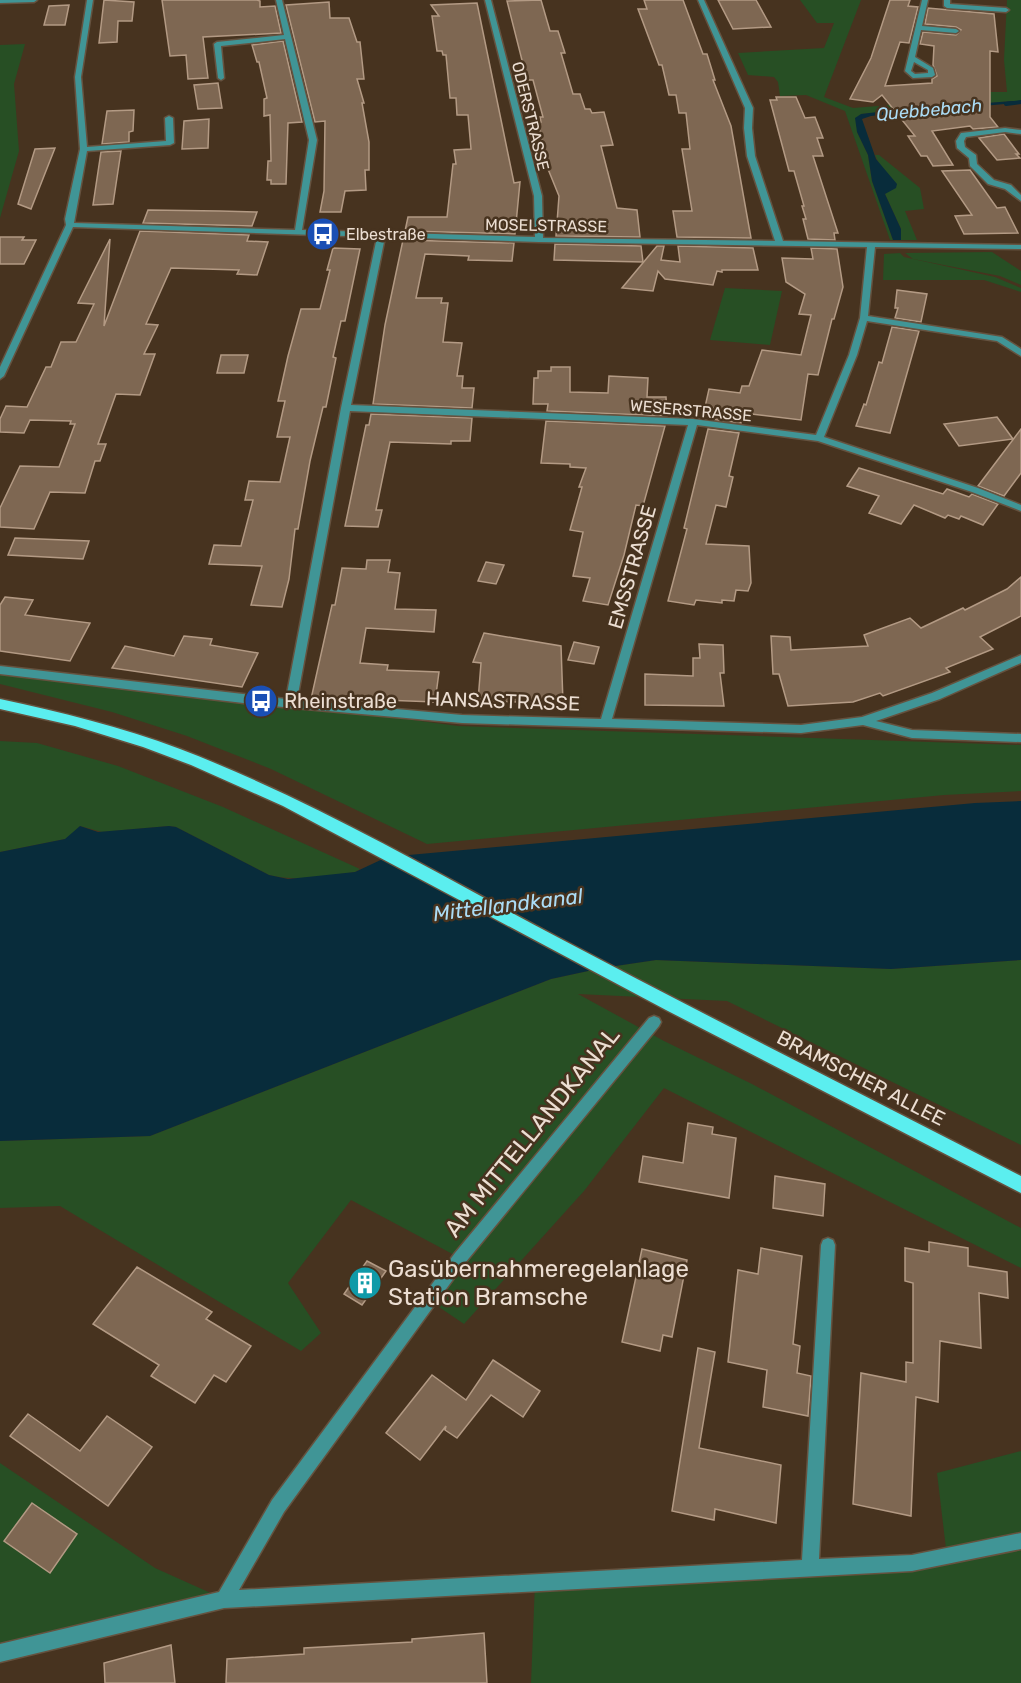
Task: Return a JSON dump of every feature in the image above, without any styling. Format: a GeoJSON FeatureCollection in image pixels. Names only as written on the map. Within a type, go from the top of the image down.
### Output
{"type":"FeatureCollection","features":[{"type":"Feature","properties":{"kind":"main road","name":"BRAMSCHER ALLEE"},"geometry":{"type":"LineString","coordinates":[[0,704],[111,731],[196,761],[359,839],[1021,1185]]}},
{"type":"Feature","properties":{"kind":"street"},"geometry":{"type":"LineString","coordinates":[[0,1],[34,0]]}},
{"type":"Feature","properties":{"kind":"street"},"geometry":{"type":"LineString","coordinates":[[0,376],[70,222],[84,149],[78,77],[90,0]]}},
{"type":"Feature","properties":{"kind":"street"},"geometry":{"type":"LineString","coordinates":[[279,0],[313,140],[298,233]]}},
{"type":"Feature","properties":{"kind":"street","name":"ODERSTRASSE"},"geometry":{"type":"LineString","coordinates":[[488,0],[538,196],[539,240]]}},
{"type":"Feature","properties":{"kind":"street"},"geometry":{"type":"LineString","coordinates":[[701,0],[733,67],[749,108],[748,128],[751,156],[780,244]]}},
{"type":"Feature","properties":{"kind":"street"},"geometry":{"type":"LineString","coordinates":[[911,58],[924,2],[1006,10]]}},
{"type":"Feature","properties":{"kind":"street"},"geometry":{"type":"LineString","coordinates":[[918,28],[956,31]]}},
{"type":"Feature","properties":{"kind":"street"},"geometry":{"type":"LineString","coordinates":[[221,78],[217,44],[289,37]]}},
{"type":"Feature","properties":{"kind":"street"},"geometry":{"type":"LineString","coordinates":[[84,149],[170,143],[169,118]]}},
{"type":"Feature","properties":{"kind":"street"},"geometry":{"type":"LineString","coordinates":[[1021,132],[1005,130],[977,133],[964,135],[960,141],[962,148],[973,157],[973,164],[991,182],[1008,187],[1021,199]]}},
{"type":"Feature","properties":{"kind":"street","name":"MOSELSTRASSE"},"geometry":{"type":"LineString","coordinates":[[70,222],[381,236],[1021,247]]}},
{"type":"Feature","properties":{"kind":"street"},"geometry":{"type":"LineString","coordinates":[[291,704],[346,408],[381,236]]}},
{"type":"Feature","properties":{"kind":"street"},"geometry":{"type":"LineString","coordinates":[[819,438],[853,355],[864,318],[871,246]]}},
{"type":"Feature","properties":{"kind":"street"},"geometry":{"type":"LineString","coordinates":[[864,318],[999,339],[1021,353]]}},
{"type":"Feature","properties":{"kind":"street","name":"WESERSTRASSE"},"geometry":{"type":"LineString","coordinates":[[346,408],[693,422],[819,438],[1021,507]]}},
{"type":"Feature","properties":{"kind":"street","name":"EMSSTRASSE"},"geometry":{"type":"LineString","coordinates":[[606,722],[693,422]]}},
{"type":"Feature","properties":{"kind":"street","name":"HANSASTRASSE"},"geometry":{"type":"LineString","coordinates":[[0,670],[291,704],[462,719],[801,729],[863,722],[936,696],[1021,659]]}},
{"type":"Feature","properties":{"kind":"street","name":"HANSASTRASSE"},"geometry":{"type":"LineString","coordinates":[[863,722],[912,734],[1021,738]]}},
{"type":"Feature","properties":{"kind":"street","name":"AM MITTELLANDKANAL"},"geometry":{"type":"LineString","coordinates":[[224,1599],[278,1506],[460,1258],[654,1022]]}},
{"type":"Feature","properties":{"kind":"street"},"geometry":{"type":"LineString","coordinates":[[810,1569],[828,1245]]}},
{"type":"Feature","properties":{"kind":"street"},"geometry":{"type":"LineString","coordinates":[[0,1653],[224,1599],[912,1563],[1021,1541]]}},
{"type":"Feature","properties":{"kind":"green space"},"geometry":{"type":"Polygon","coordinates":[[[800,0],[861,0],[824,97],[853,108],[990,97],[990,92],[1007,92],[1004,60],[1007,0],[1021,0],[1021,103],[1013,101],[861,114],[857,132],[868,155],[872,181],[893,240],[890,240],[845,111],[806,95],[780,96],[778,82],[774,77],[748,75],[738,53],[824,48],[834,23],[817,23],[800,0]]]}},
{"type":"Feature","properties":{"kind":"green space"},"geometry":{"type":"Polygon","coordinates":[[[25,44],[14,84],[19,151],[0,218],[0,45],[25,44]]]}},
{"type":"Feature","properties":{"kind":"green space"},"geometry":{"type":"Polygon","coordinates":[[[875,155],[879,155],[920,188],[924,209],[905,211],[917,240],[901,240],[901,229],[885,194],[891,189],[875,155]]]}},
{"type":"Feature","properties":{"kind":"green space"},"geometry":{"type":"Polygon","coordinates":[[[992,252],[1021,271],[1021,285],[1000,276],[913,259],[905,253],[992,252]]]}},
{"type":"Feature","properties":{"kind":"green space"},"geometry":{"type":"Polygon","coordinates":[[[900,253],[904,257],[995,277],[1021,288],[1021,292],[984,280],[883,280],[884,254],[900,253]]]}},
{"type":"Feature","properties":{"kind":"green space"},"geometry":{"type":"Polygon","coordinates":[[[725,288],[782,291],[770,345],[710,340],[725,288]]]}},
{"type":"Feature","properties":{"kind":"green space"},"geometry":{"type":"Polygon","coordinates":[[[0,670],[458,726],[1021,745],[1021,791],[944,795],[427,844],[271,769],[187,736],[112,712],[0,684],[0,670]]]}},
{"type":"Feature","properties":{"kind":"green space"},"geometry":{"type":"Polygon","coordinates":[[[0,741],[37,743],[118,766],[223,807],[360,869],[355,872],[312,878],[269,875],[176,827],[169,826],[102,832],[80,826],[71,837],[65,839],[0,852],[0,741]]]}},
{"type":"Feature","properties":{"kind":"green space"},"geometry":{"type":"Polygon","coordinates":[[[656,960],[891,969],[1021,960],[1021,1145],[727,1001],[578,994],[1021,1228],[1021,1268],[664,1088],[584,1191],[464,1324],[430,1301],[460,1258],[351,1200],[288,1283],[321,1333],[301,1351],[60,1206],[0,1208],[0,1141],[150,1136],[551,979],[656,960]]]}},
{"type":"Feature","properties":{"kind":"green space"},"geometry":{"type":"Polygon","coordinates":[[[1021,1451],[1021,1683],[531,1683],[535,1583],[947,1557],[937,1473],[1021,1451]]]}},
{"type":"Feature","properties":{"kind":"green space"},"geometry":{"type":"Polygon","coordinates":[[[0,1463],[155,1568],[224,1599],[0,1653],[0,1463]]]}},
{"type":"Feature","properties":{"kind":"water"},"geometry":{"type":"Polygon","coordinates":[[[1013,101],[1016,103],[871,116],[862,119],[876,159],[897,184],[896,188],[885,194],[901,229],[901,240],[893,240],[872,181],[868,155],[857,132],[855,118],[861,114],[894,110],[1013,101]]]}},
{"type":"Feature","properties":{"kind":"water","name":"Mittellandkanal"},"geometry":{"type":"Polygon","coordinates":[[[1021,801],[1021,960],[891,969],[656,960],[602,968],[551,979],[150,1136],[0,1141],[0,852],[65,839],[80,826],[98,832],[169,826],[176,827],[269,875],[288,879],[355,872],[387,857],[975,803],[1021,801]]]}},
{"type":"Feature","properties":{"kind":"building"},"geometry":{"type":"Polygon","coordinates":[[[104,0],[134,2],[132,21],[118,21],[117,42],[99,43],[104,0]]]}},
{"type":"Feature","properties":{"kind":"building"},"geometry":{"type":"Polygon","coordinates":[[[162,0],[257,0],[260,1],[260,7],[275,6],[281,33],[203,37],[208,78],[188,79],[186,55],[170,56],[162,0]]]}},
{"type":"Feature","properties":{"kind":"building"},"geometry":{"type":"Polygon","coordinates":[[[541,0],[550,31],[558,31],[565,53],[561,53],[573,94],[580,94],[585,109],[590,109],[592,113],[604,112],[613,145],[601,146],[617,208],[637,210],[640,237],[556,236],[559,196],[548,169],[538,122],[541,122],[540,117],[543,117],[533,80],[527,80],[507,1],[541,0]]]}},
{"type":"Feature","properties":{"kind":"building"},"geometry":{"type":"Polygon","coordinates":[[[644,0],[683,0],[703,54],[707,54],[715,80],[713,80],[731,126],[751,238],[677,237],[673,211],[692,211],[682,149],[690,149],[686,113],[679,113],[676,95],[669,95],[662,65],[659,65],[638,9],[647,9],[644,0]]]}},
{"type":"Feature","properties":{"kind":"building"},"geometry":{"type":"Polygon","coordinates":[[[718,0],[756,0],[771,27],[733,29],[718,0]]]}},
{"type":"Feature","properties":{"kind":"building"},"geometry":{"type":"Polygon","coordinates":[[[890,0],[910,0],[908,6],[918,7],[909,43],[900,42],[885,86],[932,83],[932,79],[937,76],[933,65],[934,46],[920,44],[923,32],[956,35],[961,30],[956,27],[925,24],[928,8],[994,14],[998,52],[990,51],[990,117],[998,127],[973,129],[970,126],[932,131],[953,165],[933,166],[927,156],[921,156],[908,136],[915,136],[882,95],[873,102],[850,99],[871,58],[890,0]]]}},
{"type":"Feature","properties":{"kind":"building"},"geometry":{"type":"Polygon","coordinates":[[[329,2],[330,18],[349,18],[357,42],[360,42],[364,79],[357,79],[364,103],[362,103],[369,142],[369,170],[365,170],[366,190],[345,191],[341,212],[320,212],[324,191],[325,121],[315,122],[286,5],[329,2]]]}},
{"type":"Feature","properties":{"kind":"building"},"geometry":{"type":"Polygon","coordinates":[[[477,3],[514,183],[520,182],[515,234],[405,231],[408,217],[447,217],[453,164],[456,164],[454,150],[471,149],[468,115],[457,115],[456,98],[450,98],[446,55],[443,55],[442,51],[437,51],[432,16],[439,16],[431,5],[477,3]]]}},
{"type":"Feature","properties":{"kind":"building"},"geometry":{"type":"Polygon","coordinates":[[[69,5],[65,25],[44,25],[49,6],[69,5]]]}},
{"type":"Feature","properties":{"kind":"building"},"geometry":{"type":"Polygon","coordinates":[[[283,41],[302,122],[288,123],[286,184],[271,184],[271,180],[267,180],[268,161],[271,161],[270,115],[264,116],[264,99],[267,98],[259,62],[257,62],[252,45],[283,41]]]}},
{"type":"Feature","properties":{"kind":"building"},"geometry":{"type":"Polygon","coordinates":[[[218,83],[222,108],[198,109],[194,85],[218,83]]]}},
{"type":"Feature","properties":{"kind":"building"},"geometry":{"type":"Polygon","coordinates":[[[776,97],[796,97],[805,118],[815,117],[823,138],[817,138],[823,156],[813,156],[838,233],[834,233],[835,240],[808,239],[803,219],[806,219],[802,206],[804,206],[794,171],[789,171],[770,100],[777,100],[776,97]]]}},
{"type":"Feature","properties":{"kind":"building"},"geometry":{"type":"Polygon","coordinates":[[[134,110],[133,131],[129,132],[129,142],[102,144],[107,111],[134,110]]]}},
{"type":"Feature","properties":{"kind":"building"},"geometry":{"type":"Polygon","coordinates":[[[209,119],[208,148],[182,149],[184,121],[209,119]]]}},
{"type":"Feature","properties":{"kind":"building"},"geometry":{"type":"Polygon","coordinates":[[[1004,134],[1020,158],[997,160],[979,138],[1004,134]]]}},
{"type":"Feature","properties":{"kind":"building"},"geometry":{"type":"Polygon","coordinates":[[[55,148],[31,209],[18,204],[35,149],[55,148]]]}},
{"type":"Feature","properties":{"kind":"building"},"geometry":{"type":"Polygon","coordinates":[[[121,151],[113,204],[93,205],[101,152],[121,151]]]}},
{"type":"Feature","properties":{"kind":"building"},"geometry":{"type":"Polygon","coordinates":[[[970,170],[997,208],[1005,207],[1018,233],[964,234],[955,216],[972,215],[942,171],[970,170]]]}},
{"type":"Feature","properties":{"kind":"building"},"geometry":{"type":"Polygon","coordinates":[[[148,210],[257,212],[252,226],[143,223],[148,210]]]}},
{"type":"Feature","properties":{"kind":"building"},"geometry":{"type":"Polygon","coordinates":[[[140,231],[249,235],[247,241],[268,242],[257,275],[237,274],[239,270],[171,268],[146,324],[158,325],[144,354],[155,354],[140,395],[116,394],[98,444],[106,444],[100,461],[95,461],[85,493],[50,492],[34,529],[0,527],[0,508],[20,466],[59,467],[75,424],[70,424],[71,421],[30,420],[24,433],[0,432],[0,419],[6,406],[27,407],[46,367],[51,367],[61,342],[76,342],[94,304],[78,303],[110,239],[104,326],[140,231]]]}},
{"type":"Feature","properties":{"kind":"building"},"geometry":{"type":"Polygon","coordinates":[[[0,237],[24,237],[22,240],[36,240],[24,264],[0,264],[0,237]]]}},
{"type":"Feature","properties":{"kind":"building"},"geometry":{"type":"Polygon","coordinates":[[[403,240],[514,243],[512,261],[468,260],[469,256],[425,254],[416,298],[442,298],[441,303],[448,303],[443,342],[462,343],[457,376],[463,376],[462,388],[474,388],[472,408],[373,404],[385,325],[403,240]]]}},
{"type":"Feature","properties":{"kind":"building"},"geometry":{"type":"Polygon","coordinates":[[[555,244],[641,246],[643,262],[554,260],[555,244]]]}},
{"type":"Feature","properties":{"kind":"building"},"geometry":{"type":"Polygon","coordinates":[[[657,246],[664,246],[661,260],[680,262],[678,246],[753,248],[758,270],[717,271],[713,285],[665,279],[658,271],[653,291],[622,288],[657,246]]]}},
{"type":"Feature","properties":{"kind":"building"},"geometry":{"type":"Polygon","coordinates":[[[333,248],[360,249],[345,321],[341,321],[333,357],[336,358],[326,407],[323,407],[310,461],[298,529],[295,529],[289,579],[282,607],[251,605],[262,566],[209,564],[214,545],[241,546],[253,500],[245,500],[249,481],[280,482],[290,437],[277,437],[285,401],[278,401],[288,356],[301,309],[320,309],[333,248]]]}},
{"type":"Feature","properties":{"kind":"building"},"geometry":{"type":"Polygon","coordinates":[[[811,248],[837,249],[843,287],[834,319],[832,319],[818,375],[808,374],[801,420],[743,413],[741,423],[710,419],[713,408],[705,407],[709,389],[740,393],[742,386],[749,386],[762,350],[801,355],[811,315],[799,314],[805,294],[786,282],[782,258],[813,259],[811,248]]]}},
{"type":"Feature","properties":{"kind":"building"},"geometry":{"type":"Polygon","coordinates":[[[897,290],[927,294],[921,322],[895,318],[898,308],[895,308],[897,290]]]}},
{"type":"Feature","properties":{"kind":"building"},"geometry":{"type":"Polygon","coordinates":[[[892,327],[919,331],[890,433],[856,426],[864,404],[866,405],[879,362],[882,363],[892,327]]]}},
{"type":"Feature","properties":{"kind":"building"},"geometry":{"type":"Polygon","coordinates":[[[221,355],[248,355],[244,373],[217,373],[221,355]]]}},
{"type":"Feature","properties":{"kind":"building"},"geometry":{"type":"Polygon","coordinates":[[[551,367],[570,367],[570,392],[608,393],[609,376],[648,378],[647,397],[666,397],[667,416],[547,411],[548,404],[533,404],[534,378],[538,378],[538,371],[551,371],[551,367]]]}},
{"type":"Feature","properties":{"kind":"building"},"geometry":{"type":"Polygon","coordinates":[[[371,414],[472,418],[470,441],[451,441],[451,444],[390,442],[376,510],[382,510],[378,527],[345,526],[366,425],[369,425],[371,414]]]}},
{"type":"Feature","properties":{"kind":"building"},"geometry":{"type":"Polygon","coordinates":[[[997,417],[1013,439],[959,446],[944,424],[997,417]]]}},
{"type":"Feature","properties":{"kind":"building"},"geometry":{"type":"Polygon","coordinates":[[[546,421],[665,426],[643,506],[636,505],[624,555],[608,605],[583,601],[590,578],[573,576],[583,532],[570,530],[582,487],[579,487],[586,468],[570,467],[570,464],[541,463],[546,421]]]}},
{"type":"Feature","properties":{"kind":"building"},"geometry":{"type":"Polygon","coordinates":[[[708,429],[739,433],[729,476],[733,477],[726,507],[716,505],[706,544],[749,546],[751,583],[748,591],[736,590],[734,601],[722,600],[722,603],[696,600],[694,605],[668,601],[687,529],[684,528],[708,429]]]}},
{"type":"Feature","properties":{"kind":"building"},"geometry":{"type":"Polygon","coordinates":[[[1021,429],[1021,473],[1004,496],[978,486],[1021,429]]]}},
{"type":"Feature","properties":{"kind":"building"},"geometry":{"type":"Polygon","coordinates":[[[859,468],[943,494],[947,489],[969,497],[972,494],[998,504],[983,525],[961,516],[959,519],[948,515],[945,518],[914,505],[901,524],[869,513],[879,496],[847,486],[859,468]]]}},
{"type":"Feature","properties":{"kind":"building"},"geometry":{"type":"Polygon","coordinates":[[[15,538],[89,541],[83,559],[8,555],[15,538]]]}},
{"type":"Feature","properties":{"kind":"building"},"geometry":{"type":"Polygon","coordinates":[[[367,560],[390,560],[388,572],[400,573],[395,609],[436,610],[434,632],[366,628],[360,663],[388,665],[387,670],[439,672],[435,702],[349,700],[349,702],[311,699],[342,568],[366,569],[367,560]]]}},
{"type":"Feature","properties":{"kind":"building"},"geometry":{"type":"Polygon","coordinates":[[[486,562],[504,565],[496,584],[478,581],[486,562]]]}},
{"type":"Feature","properties":{"kind":"building"},"geometry":{"type":"Polygon","coordinates":[[[1021,577],[1021,616],[980,637],[993,649],[946,668],[950,672],[883,696],[880,693],[853,702],[788,706],[779,674],[773,674],[771,636],[790,637],[791,650],[868,646],[864,635],[910,618],[921,628],[1007,589],[1021,577]]]}},
{"type":"Feature","properties":{"kind":"building"},"geometry":{"type":"Polygon","coordinates":[[[5,597],[33,600],[25,615],[90,623],[70,661],[0,651],[0,605],[5,597]]]}},
{"type":"Feature","properties":{"kind":"building"},"geometry":{"type":"Polygon","coordinates":[[[484,633],[561,646],[563,703],[478,701],[481,663],[473,662],[484,633]]]}},
{"type":"Feature","properties":{"kind":"building"},"geometry":{"type":"Polygon","coordinates":[[[184,636],[212,639],[210,645],[258,653],[242,687],[112,668],[125,646],[174,656],[184,636]]]}},
{"type":"Feature","properties":{"kind":"building"},"geometry":{"type":"Polygon","coordinates":[[[574,642],[599,647],[594,664],[568,660],[574,642]]]}},
{"type":"Feature","properties":{"kind":"building"},"geometry":{"type":"Polygon","coordinates":[[[699,644],[723,645],[724,673],[720,673],[724,706],[645,705],[645,674],[693,676],[693,658],[700,658],[699,644]]]}},
{"type":"Feature","properties":{"kind":"building"},"geometry":{"type":"Polygon","coordinates":[[[688,1123],[713,1127],[712,1134],[736,1138],[729,1198],[639,1182],[643,1156],[683,1163],[688,1123]]]}},
{"type":"Feature","properties":{"kind":"building"},"geometry":{"type":"Polygon","coordinates":[[[775,1176],[825,1184],[823,1216],[773,1208],[775,1176]]]}},
{"type":"Feature","properties":{"kind":"building"},"geometry":{"type":"Polygon","coordinates":[[[929,1242],[968,1248],[968,1266],[1007,1272],[1008,1298],[979,1293],[981,1348],[940,1341],[938,1402],[916,1397],[911,1516],[853,1504],[861,1373],[906,1382],[906,1362],[913,1363],[913,1283],[905,1281],[905,1248],[929,1252],[929,1242]]]}},
{"type":"Feature","properties":{"kind":"building"},"geometry":{"type":"Polygon","coordinates":[[[761,1248],[802,1256],[793,1344],[800,1346],[797,1373],[811,1376],[808,1416],[763,1407],[767,1370],[728,1362],[738,1270],[758,1274],[761,1248]]]}},
{"type":"Feature","properties":{"kind":"building"},"geometry":{"type":"Polygon","coordinates":[[[642,1249],[687,1260],[672,1337],[663,1335],[660,1351],[622,1342],[642,1249]]]}},
{"type":"Feature","properties":{"kind":"building","name":"Gasübernahmeregelanlage Station Bramsche"},"geometry":{"type":"Polygon","coordinates":[[[367,1261],[386,1271],[362,1305],[344,1294],[367,1261]]]}},
{"type":"Feature","properties":{"kind":"building"},"geometry":{"type":"Polygon","coordinates":[[[137,1267],[212,1312],[206,1319],[251,1346],[226,1382],[214,1375],[195,1403],[151,1376],[159,1365],[93,1324],[137,1267]]]}},
{"type":"Feature","properties":{"kind":"building"},"geometry":{"type":"Polygon","coordinates":[[[698,1348],[715,1352],[699,1448],[781,1465],[776,1523],[715,1509],[714,1520],[672,1511],[698,1348]]]}},
{"type":"Feature","properties":{"kind":"building"},"geometry":{"type":"Polygon","coordinates":[[[493,1360],[540,1391],[523,1417],[491,1395],[457,1438],[445,1430],[446,1426],[420,1460],[386,1433],[432,1375],[466,1400],[493,1360]]]}},
{"type":"Feature","properties":{"kind":"building"},"geometry":{"type":"Polygon","coordinates":[[[28,1414],[80,1451],[107,1416],[152,1447],[108,1506],[10,1436],[28,1414]]]}},
{"type":"Feature","properties":{"kind":"building"},"geometry":{"type":"Polygon","coordinates":[[[32,1503],[77,1534],[50,1573],[4,1541],[32,1503]]]}},
{"type":"Feature","properties":{"kind":"building"},"geometry":{"type":"Polygon","coordinates":[[[484,1633],[487,1683],[226,1683],[227,1659],[304,1654],[304,1648],[412,1642],[412,1639],[484,1633]]]}},
{"type":"Feature","properties":{"kind":"building"},"geometry":{"type":"Polygon","coordinates":[[[171,1645],[175,1683],[105,1683],[104,1663],[171,1645]]]}},
{"type":"Feature","properties":{"kind":"waterway","name":"Quebbebach"},"geometry":{"type":"LineString","coordinates":[[1006,104],[1021,102]]}},
{"type":"Feature","properties":{"kind":"place","name":"Elbestraße"},"geometry":{"type":"Point","coordinates":[323,234]}},
{"type":"Feature","properties":{"kind":"place","name":"Rheinstraße"},"geometry":{"type":"Point","coordinates":[261,701]}},
{"type":"Feature","properties":{"kind":"place","name":"Gasübernahmeregelanlage Station Bramsche"},"geometry":{"type":"Point","coordinates":[365,1283]}}]}
